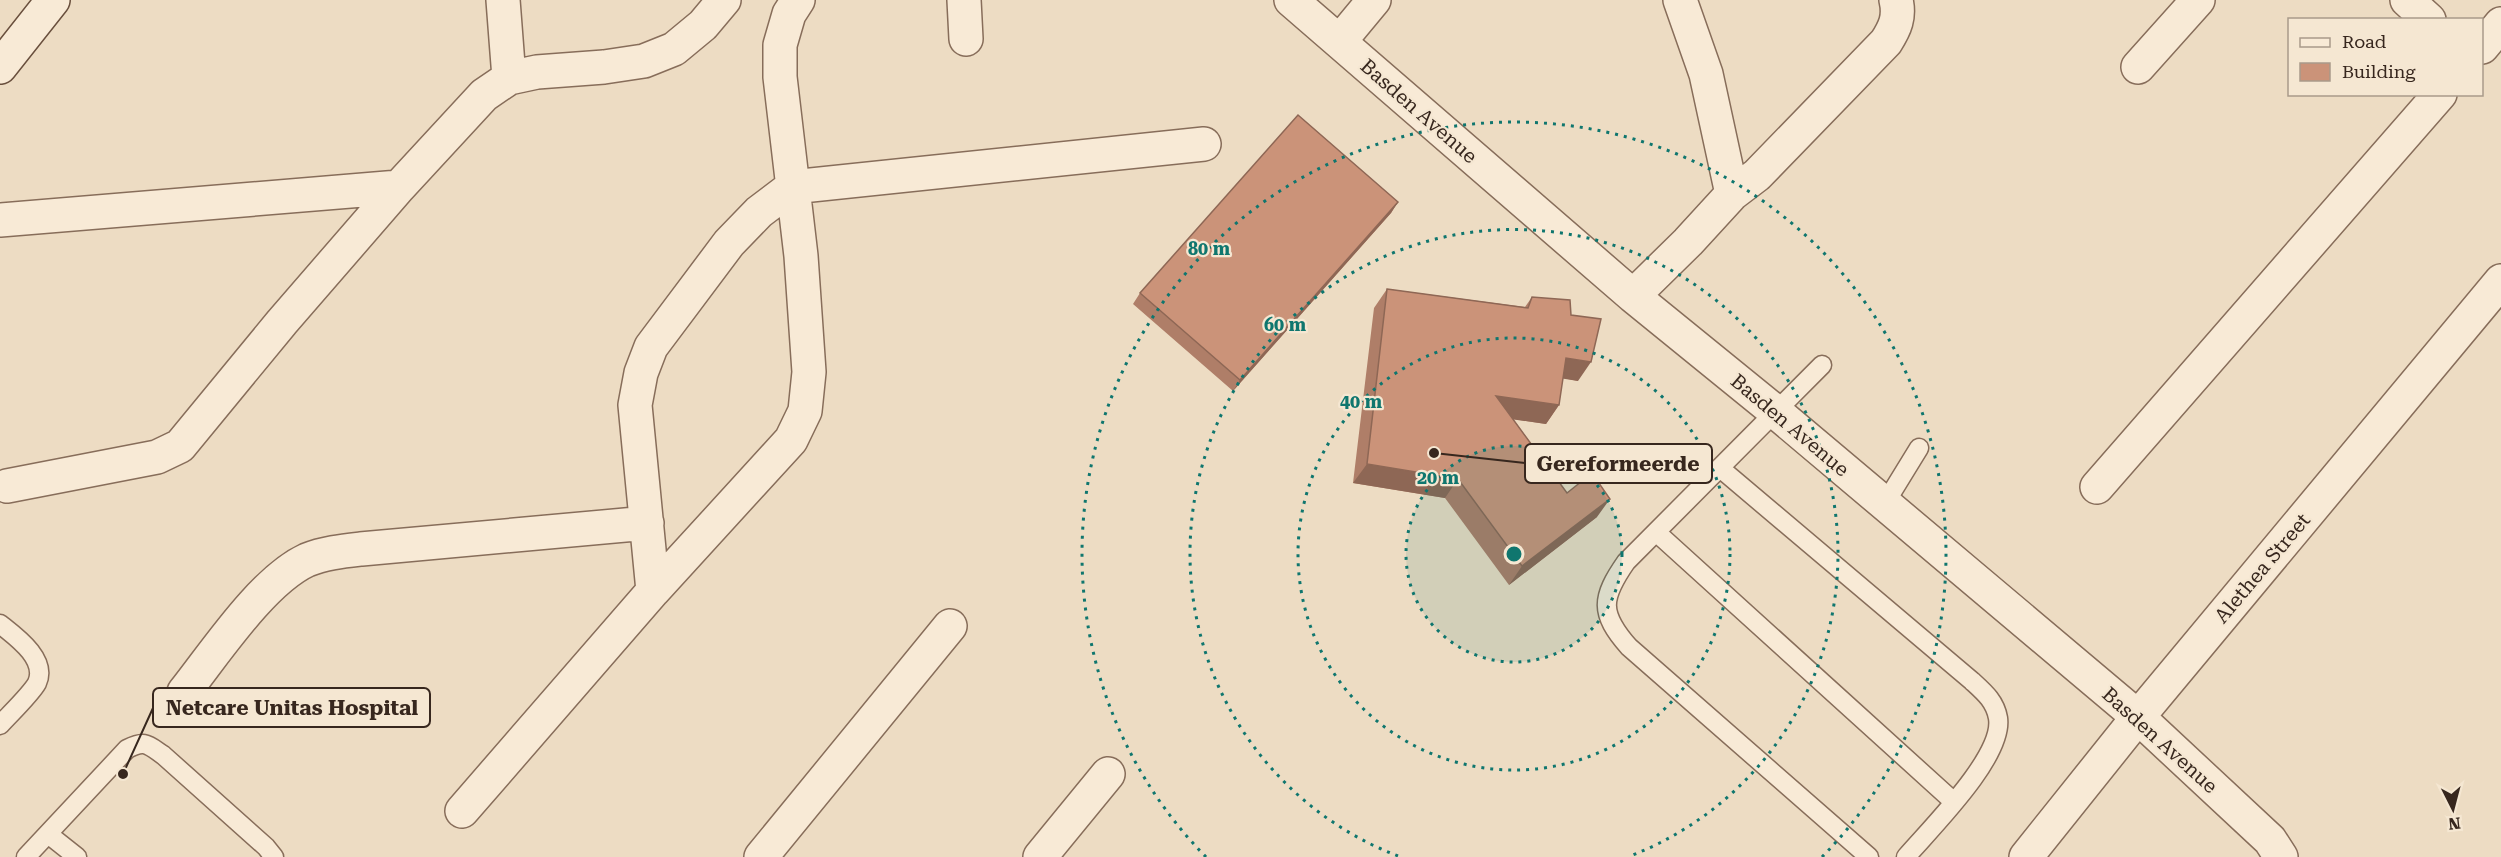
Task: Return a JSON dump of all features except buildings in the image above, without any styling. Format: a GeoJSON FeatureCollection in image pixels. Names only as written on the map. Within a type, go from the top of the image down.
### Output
{"type":"FeatureCollection","features":[{"type":"Feature","properties":{"kind":"street"},"geometry":{"type":"LineString","coordinates":[[0,67],[53,0]]}},
{"type":"Feature","properties":{"kind":"street"},"geometry":{"type":"LineString","coordinates":[[502,0],[509,78]]}},
{"type":"Feature","properties":{"kind":"street"},"geometry":{"type":"LineString","coordinates":[[7,486],[157,457],[180,446],[282,322],[399,187],[484,95],[509,78],[537,72],[604,67],[644,61],[674,49],[703,25],[724,0]]}},
{"type":"Feature","properties":{"kind":"street"},"geometry":{"type":"LineString","coordinates":[[462,811],[653,591],[791,440],[805,411],[809,372],[801,256],[780,77],[780,45],[789,14],[798,0]]}},
{"type":"Feature","properties":{"kind":"street"},"geometry":{"type":"LineString","coordinates":[[964,0],[966,39]]}},
{"type":"Feature","properties":{"kind":"street","name":"Basden Avenue"},"geometry":{"type":"LineString","coordinates":[[1291,0],[1633,296],[1777,413],[2138,717],[2270,840],[2282,857]]}},
{"type":"Feature","properties":{"kind":"street"},"geometry":{"type":"LineString","coordinates":[[1340,41],[1374,0]]}},
{"type":"Feature","properties":{"kind":"street"},"geometry":{"type":"LineString","coordinates":[[1680,0],[1706,74],[1732,194]]}},
{"type":"Feature","properties":{"kind":"street"},"geometry":{"type":"LineString","coordinates":[[1633,296],[1688,242],[1732,194],[1757,175],[1886,42],[1896,26],[1898,11],[1896,0]]}},
{"type":"Feature","properties":{"kind":"street"},"geometry":{"type":"LineString","coordinates":[[2138,67],[2198,0]]}},
{"type":"Feature","properties":{"kind":"street"},"geometry":{"type":"LineString","coordinates":[[2407,0],[2427,18]]}},
{"type":"Feature","properties":{"kind":"street"},"geometry":{"type":"LineString","coordinates":[[2483,45],[2501,24]]}},
{"type":"Feature","properties":{"kind":"street"},"geometry":{"type":"LineString","coordinates":[[2097,487],[2438,96]]}},
{"type":"Feature","properties":{"kind":"street"},"geometry":{"type":"LineString","coordinates":[[653,591],[635,405],[641,373],[651,347],[729,243],[759,212],[792,187],[1203,144]]}},
{"type":"Feature","properties":{"kind":"street"},"geometry":{"type":"LineString","coordinates":[[0,220],[399,187]]}},
{"type":"Feature","properties":{"kind":"street","name":"Alethea Street"},"geometry":{"type":"LineString","coordinates":[[2026,857],[2138,717],[2501,281]]}},
{"type":"Feature","properties":{"kind":"street"},"geometry":{"type":"LineString","coordinates":[[184,692],[247,612],[284,574],[307,560],[333,552],[647,523]]}},
{"type":"Feature","properties":{"kind":"street"},"geometry":{"type":"LineString","coordinates":[[761,857],[950,626]]}},
{"type":"Feature","properties":{"kind":"street"},"geometry":{"type":"LineString","coordinates":[[1040,857],[1108,774]]}},
{"type":"Feature","properties":{"kind":"lane"},"geometry":{"type":"LineString","coordinates":[[1822,364],[1777,413],[1626,562],[1611,585],[1607,599],[1608,612],[1614,630],[1629,647],[1869,857]]}},
{"type":"Feature","properties":{"kind":"lane"},"geometry":{"type":"LineString","coordinates":[[1884,505],[1919,448]]}},
{"type":"Feature","properties":{"kind":"lane"},"geometry":{"type":"LineString","coordinates":[[1720,468],[1972,681],[1993,702],[1998,718],[1998,731],[1992,749],[1954,802],[1906,857]]}},
{"type":"Feature","properties":{"kind":"lane"},"geometry":{"type":"LineString","coordinates":[[1656,532],[1954,802]]}},
{"type":"Feature","properties":{"kind":"lane"},"geometry":{"type":"LineString","coordinates":[[0,624],[25,644],[36,661],[38,671],[37,683],[0,725]]}},
{"type":"Feature","properties":{"kind":"lane"},"geometry":{"type":"LineString","coordinates":[[26,857],[127,749],[140,743],[148,745],[163,755],[266,847],[274,857]]}},
{"type":"Feature","properties":{"kind":"lane"},"geometry":{"type":"LineString","coordinates":[[48,834],[77,857]]}},
{"type":"Feature","properties":{"kind":"place","name":"Gereformeerde"},"geometry":{"type":"Point","coordinates":[1434,453]}},
{"type":"Feature","properties":{"kind":"place","name":"Netcare Unitas Hospital"},"geometry":{"type":"Point","coordinates":[123,774]}}]}
